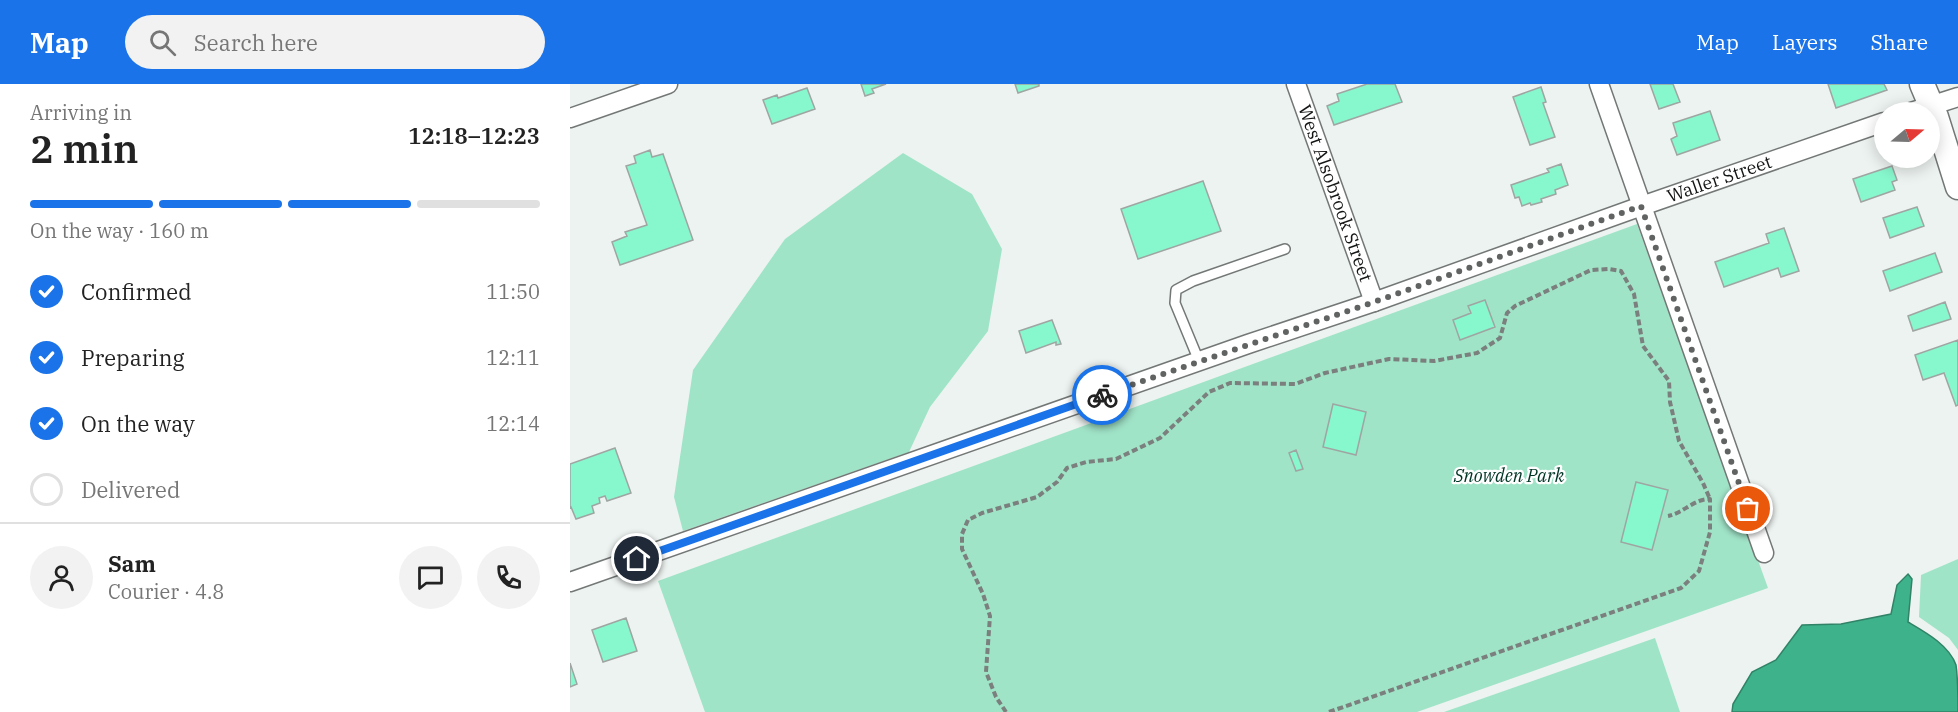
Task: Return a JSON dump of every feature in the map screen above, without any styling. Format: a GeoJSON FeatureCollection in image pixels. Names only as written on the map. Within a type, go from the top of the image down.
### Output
{"type":"FeatureCollection","features":[{"type":"Feature","properties":{"kind":"street"},"geometry":{"type":"LineString","coordinates":[[570,118],[668,84]]}},
{"type":"Feature","properties":{"kind":"street","name":"West Alsobrook Street"},"geometry":{"type":"LineString","coordinates":[[1296,84],[1374,302]]}},
{"type":"Feature","properties":{"kind":"street"},"geometry":{"type":"LineString","coordinates":[[1599,84],[1764,553]]}},
{"type":"Feature","properties":{"kind":"street"},"geometry":{"type":"LineString","coordinates":[[1958,96],[1922,101],[1958,187]]}},
{"type":"Feature","properties":{"kind":"street","name":"Waller Street"},"geometry":{"type":"LineString","coordinates":[[570,582],[1874,125]]}},
{"type":"Feature","properties":{"kind":"lane"},"geometry":{"type":"LineString","coordinates":[[1199,361],[1175,303],[1176,290],[1193,281],[1285,249]]}},
{"type":"Feature","properties":{"kind":"path"},"geometry":{"type":"LineString","coordinates":[[1006,712],[996,698],[986,672],[990,616],[963,549],[962,534],[968,520],[982,513],[1037,497],[1057,482],[1067,468],[1086,462],[1116,459],[1160,438],[1209,392],[1230,383],[1295,384],[1325,373],[1389,359],[1434,362],[1477,353],[1500,338],[1507,313],[1515,306],[1591,270],[1621,271],[1634,294],[1643,346],[1669,381],[1679,441],[1710,499],[1710,532],[1700,571],[1681,588],[1329,712]]}},
{"type":"Feature","properties":{"kind":"path"},"geometry":{"type":"LineString","coordinates":[[1668,516],[1676,514],[1701,499],[1710,499]]}},
{"type":"Feature","properties":{"kind":"green space"},"geometry":{"type":"Polygon","coordinates":[[[903,153],[972,194],[1002,249],[988,331],[930,407],[909,452],[683,531],[674,497],[693,370],[785,239],[903,153]]]}},
{"type":"Feature","properties":{"kind":"green space","name":"Snowden Park"},"geometry":{"type":"Polygon","coordinates":[[[1637,224],[1768,588],[1417,712],[705,712],[658,581],[1637,224]]]}},
{"type":"Feature","properties":{"kind":"green space"},"geometry":{"type":"Polygon","coordinates":[[[1958,559],[1958,650],[1949,638],[1919,617],[1921,575],[1958,559]]]}},
{"type":"Feature","properties":{"kind":"green space"},"geometry":{"type":"Polygon","coordinates":[[[1655,638],[1680,712],[1444,712],[1655,638]]]}},
{"type":"Feature","properties":{"kind":"shaded area"},"geometry":{"type":"Polygon","coordinates":[[[1908,574],[1912,579],[1908,622],[1936,640],[1953,658],[1957,670],[1958,712],[1732,712],[1733,704],[1752,672],[1776,660],[1802,625],[1841,624],[1891,614],[1897,585],[1908,574]]]}},
{"type":"Feature","properties":{"kind":"building"},"geometry":{"type":"Polygon","coordinates":[[[861,84],[886,84],[872,89],[874,93],[865,96],[861,84]]]}},
{"type":"Feature","properties":{"kind":"building"},"geometry":{"type":"Polygon","coordinates":[[[1015,84],[1039,84],[1039,86],[1018,93],[1015,84]]]}},
{"type":"Feature","properties":{"kind":"building"},"geometry":{"type":"Polygon","coordinates":[[[1367,84],[1395,84],[1402,102],[1334,125],[1327,106],[1339,101],[1337,94],[1367,84]]]}},
{"type":"Feature","properties":{"kind":"building"},"geometry":{"type":"Polygon","coordinates":[[[1650,84],[1673,84],[1680,102],[1659,109],[1650,84]]]}},
{"type":"Feature","properties":{"kind":"building"},"geometry":{"type":"Polygon","coordinates":[[[1828,84],[1884,84],[1887,90],[1836,108],[1828,84]]]}},
{"type":"Feature","properties":{"kind":"building"},"geometry":{"type":"Polygon","coordinates":[[[1541,87],[1546,102],[1543,103],[1555,137],[1530,145],[1513,97],[1541,87]]]}},
{"type":"Feature","properties":{"kind":"building"},"geometry":{"type":"Polygon","coordinates":[[[807,88],[815,109],[772,124],[763,100],[777,95],[778,98],[807,88]]]}},
{"type":"Feature","properties":{"kind":"building"},"geometry":{"type":"Polygon","coordinates":[[[1710,111],[1720,140],[1677,155],[1671,139],[1677,136],[1673,123],[1710,111]]]}},
{"type":"Feature","properties":{"kind":"building"},"geometry":{"type":"Polygon","coordinates":[[[650,150],[652,157],[663,154],[693,240],[620,265],[612,242],[627,236],[625,232],[647,225],[626,166],[636,163],[634,156],[650,150]]]}},
{"type":"Feature","properties":{"kind":"building"},"geometry":{"type":"Polygon","coordinates":[[[1561,164],[1568,185],[1555,190],[1556,194],[1541,199],[1542,202],[1522,206],[1519,197],[1515,198],[1511,185],[1549,172],[1547,169],[1561,164]]]}},
{"type":"Feature","properties":{"kind":"building"},"geometry":{"type":"Polygon","coordinates":[[[1893,168],[1897,180],[1892,182],[1895,190],[1861,202],[1853,179],[1893,168]]]}},
{"type":"Feature","properties":{"kind":"building"},"geometry":{"type":"Polygon","coordinates":[[[1203,181],[1221,231],[1138,259],[1121,209],[1203,181]]]}},
{"type":"Feature","properties":{"kind":"building"},"geometry":{"type":"Polygon","coordinates":[[[1917,207],[1924,226],[1890,238],[1883,218],[1917,207]]]}},
{"type":"Feature","properties":{"kind":"building"},"geometry":{"type":"Polygon","coordinates":[[[1784,228],[1799,271],[1781,277],[1778,268],[1724,287],[1715,262],[1769,243],[1766,234],[1784,228]]]}},
{"type":"Feature","properties":{"kind":"building"},"geometry":{"type":"Polygon","coordinates":[[[1935,253],[1942,272],[1890,291],[1883,271],[1935,253]]]}},
{"type":"Feature","properties":{"kind":"building"},"geometry":{"type":"Polygon","coordinates":[[[1485,300],[1495,327],[1460,340],[1453,320],[1471,313],[1468,306],[1485,300]]]}},
{"type":"Feature","properties":{"kind":"building"},"geometry":{"type":"Polygon","coordinates":[[[1945,302],[1951,319],[1913,331],[1908,316],[1945,302]]]}},
{"type":"Feature","properties":{"kind":"building"},"geometry":{"type":"Polygon","coordinates":[[[1052,320],[1061,344],[1056,345],[1056,342],[1026,353],[1019,331],[1052,320]]]}},
{"type":"Feature","properties":{"kind":"building"},"geometry":{"type":"Polygon","coordinates":[[[1958,340],[1958,405],[1956,406],[1944,373],[1923,380],[1915,355],[1958,340]]]}},
{"type":"Feature","properties":{"kind":"building"},"geometry":{"type":"Polygon","coordinates":[[[1333,404],[1366,412],[1356,455],[1323,447],[1333,404]]]}},
{"type":"Feature","properties":{"kind":"building"},"geometry":{"type":"Polygon","coordinates":[[[615,448],[631,493],[607,501],[605,496],[599,498],[600,503],[592,506],[594,513],[576,519],[570,508],[570,464],[615,448]]]}},
{"type":"Feature","properties":{"kind":"building"},"geometry":{"type":"Polygon","coordinates":[[[1296,450],[1303,469],[1296,471],[1289,453],[1296,450]]]}},
{"type":"Feature","properties":{"kind":"building"},"geometry":{"type":"Polygon","coordinates":[[[1636,482],[1668,490],[1652,550],[1621,542],[1636,482]]]}},
{"type":"Feature","properties":{"kind":"building"},"geometry":{"type":"Polygon","coordinates":[[[626,618],[637,651],[603,662],[592,630],[626,618]]]}},
{"type":"Feature","properties":{"kind":"building"},"geometry":{"type":"Polygon","coordinates":[[[570,663],[577,684],[570,687],[570,663]]]}},
{"type":"Feature","properties":{"kind":"way so far"},"geometry":{"type":"LineString","coordinates":[[1102,395],[1374,302],[1641,206],[1748,509]]}},
{"type":"Feature","properties":{"kind":"route"},"geometry":{"type":"LineString","coordinates":[[637,559],[1102,395]]}}]}
